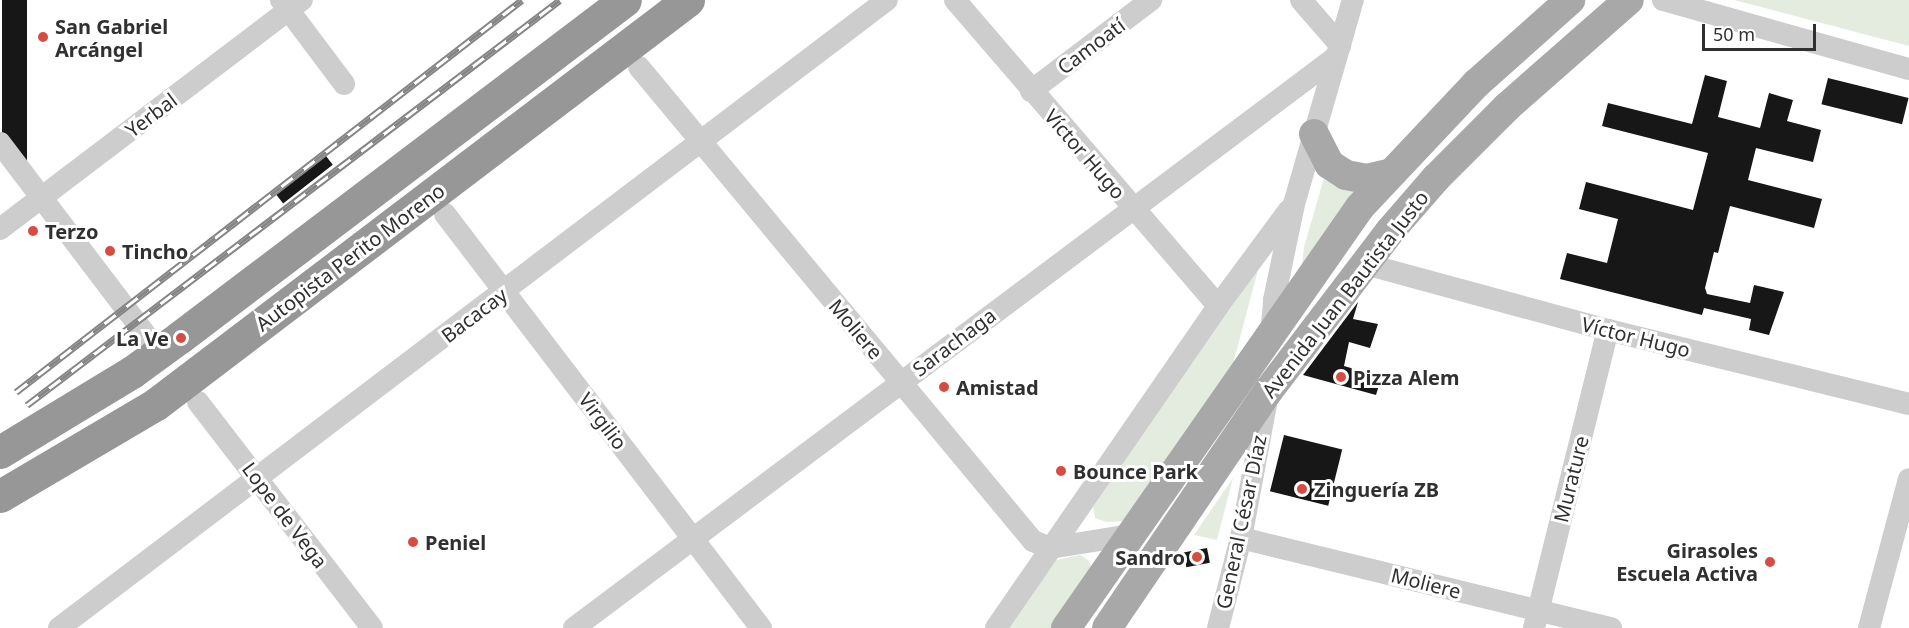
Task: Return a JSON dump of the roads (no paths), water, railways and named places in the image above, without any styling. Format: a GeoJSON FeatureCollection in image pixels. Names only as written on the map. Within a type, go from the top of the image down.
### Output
{"type":"FeatureCollection","features":[{"type":"Feature","properties":{"kind":"highway","name":"Autopista Perito Moreno"},"geometry":{"type":"LineString","coordinates":[[0,452],[132,372],[625,0]]}},
{"type":"Feature","properties":{"kind":"highway","name":"Autopista Perito Moreno"},"geometry":{"type":"LineString","coordinates":[[0,496],[156,404],[688,0]]}},
{"type":"Feature","properties":{"kind":"main road","name":"Avenida Juan Bautista Justo"},"geometry":{"type":"LineString","coordinates":[[1066,628],[1271,330],[1387,174],[1477,83],[1570,0]]}},
{"type":"Feature","properties":{"kind":"main road","name":"Avenida Juan Bautista Justo"},"geometry":{"type":"LineString","coordinates":[[1107,628],[1269,390],[1365,264],[1436,178],[1470,143],[1629,0]]}},
{"type":"Feature","properties":{"kind":"main road"},"geometry":{"type":"LineString","coordinates":[[1314,134],[1323,156],[1346,175],[1366,179],[1387,174]]}},
{"type":"Feature","properties":{"kind":"street","name":"Bacacay"},"geometry":{"type":"LineString","coordinates":[[59,628],[702,143],[887,0]]}},
{"type":"Feature","properties":{"kind":"street","name":"Víctor Hugo"},"geometry":{"type":"LineString","coordinates":[[955,0],[1218,306]]}},
{"type":"Feature","properties":{"kind":"street","name":"Camoatí"},"geometry":{"type":"LineString","coordinates":[[1031,91],[1151,0]]}},
{"type":"Feature","properties":{"kind":"street"},"geometry":{"type":"LineString","coordinates":[[1301,0],[1338,51]]}},
{"type":"Feature","properties":{"kind":"street","name":"General César Díaz"},"geometry":{"type":"LineString","coordinates":[[1218,628],[1241,538],[1269,390],[1271,330],[1294,204],[1353,0]]}},
{"type":"Feature","properties":{"kind":"street"},"geometry":{"type":"LineString","coordinates":[[1664,0],[1909,69]]}},
{"type":"Feature","properties":{"kind":"street"},"geometry":{"type":"LineString","coordinates":[[290,3],[344,84]]}},
{"type":"Feature","properties":{"kind":"street","name":"Yerbal"},"geometry":{"type":"LineString","coordinates":[[0,229],[290,3]]}},
{"type":"Feature","properties":{"kind":"street","name":"Sarachaga"},"geometry":{"type":"LineString","coordinates":[[574,628],[1133,209],[1338,51]]}},
{"type":"Feature","properties":{"kind":"street","name":"Moliere"},"geometry":{"type":"LineString","coordinates":[[639,67],[1033,541],[1050,548]]}},
{"type":"Feature","properties":{"kind":"street"},"geometry":{"type":"LineString","coordinates":[[0,142],[146,335]]}},
{"type":"Feature","properties":{"kind":"street"},"geometry":{"type":"LineString","coordinates":[[996,628],[1218,306],[1294,204]]}},
{"type":"Feature","properties":{"kind":"street","name":"Virgilio"},"geometry":{"type":"LineString","coordinates":[[445,214],[761,628]]}},
{"type":"Feature","properties":{"kind":"street","name":"Víctor Hugo"},"geometry":{"type":"LineString","coordinates":[[1365,264],[1608,330],[1909,404]]}},
{"type":"Feature","properties":{"kind":"street","name":"Murature"},"geometry":{"type":"LineString","coordinates":[[1536,619],[1608,330]]}},
{"type":"Feature","properties":{"kind":"street","name":"Lope de Vega"},"geometry":{"type":"LineString","coordinates":[[198,402],[372,628]]}},
{"type":"Feature","properties":{"kind":"street"},"geometry":{"type":"LineString","coordinates":[[1869,628],[1909,479]]}},
{"type":"Feature","properties":{"kind":"street"},"geometry":{"type":"LineString","coordinates":[[1050,548],[1130,535]]}},
{"type":"Feature","properties":{"kind":"street","name":"Moliere"},"geometry":{"type":"LineString","coordinates":[[1241,538],[1536,619],[1611,628]]}},
{"type":"Feature","properties":{"kind":"railway"},"geometry":{"type":"LineString","coordinates":[[16,392],[522,0]]}},
{"type":"Feature","properties":{"kind":"railway"},"geometry":{"type":"LineString","coordinates":[[27,405],[560,0]]}},
{"type":"Feature","properties":{"kind":"place","name":"San Gabriel Arcángel"},"geometry":{"type":"Point","coordinates":[43,37]}},
{"type":"Feature","properties":{"kind":"place","name":"Terzo"},"geometry":{"type":"Point","coordinates":[33,231]}},
{"type":"Feature","properties":{"kind":"place","name":"Tincho"},"geometry":{"type":"Point","coordinates":[110,251]}},
{"type":"Feature","properties":{"kind":"place","name":"La Ve"},"geometry":{"type":"Point","coordinates":[181,338]}},
{"type":"Feature","properties":{"kind":"place","name":"Pizza Alem"},"geometry":{"type":"Point","coordinates":[1341,377]}},
{"type":"Feature","properties":{"kind":"place","name":"Amistad"},"geometry":{"type":"Point","coordinates":[944,387]}},
{"type":"Feature","properties":{"kind":"place","name":"Bounce Park"},"geometry":{"type":"Point","coordinates":[1061,471]}},
{"type":"Feature","properties":{"kind":"place","name":"Zinguería ZB"},"geometry":{"type":"Point","coordinates":[1302,489]}},
{"type":"Feature","properties":{"kind":"place","name":"Peniel"},"geometry":{"type":"Point","coordinates":[413,542]}},
{"type":"Feature","properties":{"kind":"place","name":"Sandro"},"geometry":{"type":"Point","coordinates":[1197,557]}},
{"type":"Feature","properties":{"kind":"place","name":"Girasoles Escuela Activa"},"geometry":{"type":"Point","coordinates":[1770,562]}}]}
